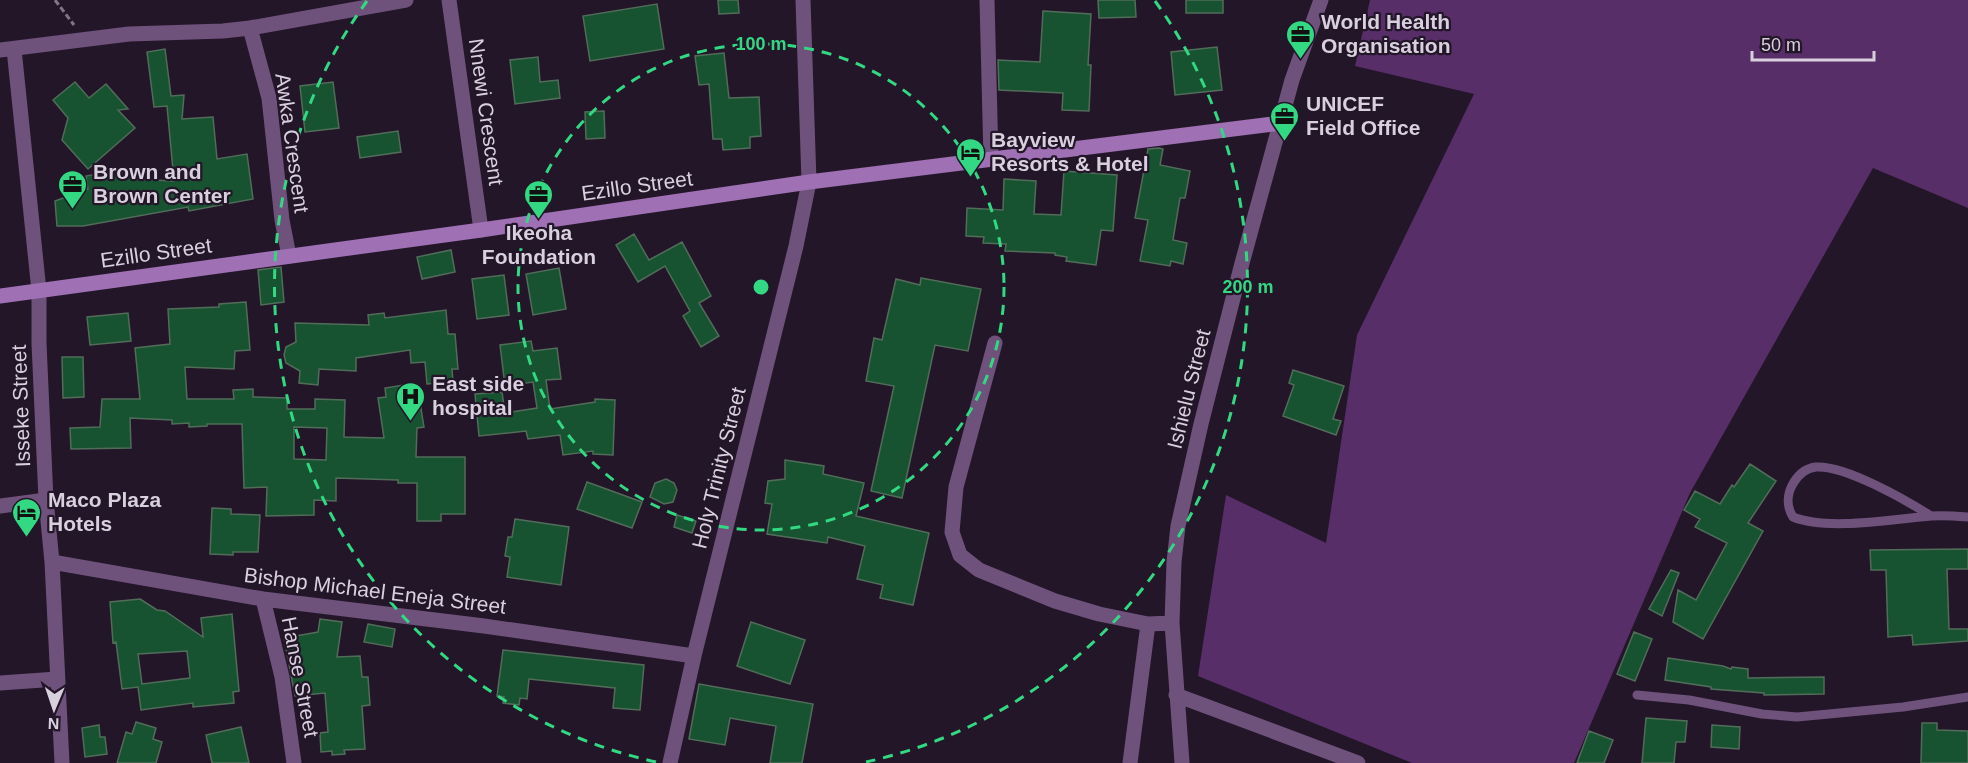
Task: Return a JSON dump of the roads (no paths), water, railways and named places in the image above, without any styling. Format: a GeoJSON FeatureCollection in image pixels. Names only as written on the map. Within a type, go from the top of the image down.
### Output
{"type":"FeatureCollection","features":[{"type":"Feature","properties":{"kind":"street"},"geometry":{"type":"LineString","coordinates":[[7,50],[129,34],[250,28],[406,0]]}},
{"type":"Feature","properties":{"kind":"street","name":"Nnewi Crescent"},"geometry":{"type":"LineString","coordinates":[[449,0],[481,230]]}},
{"type":"Feature","properties":{"kind":"street","name":"Holy Trinity Street"},"geometry":{"type":"LineString","coordinates":[[670,763],[694,656],[796,246],[809,182],[803,0]]}},
{"type":"Feature","properties":{"kind":"street"},"geometry":{"type":"LineString","coordinates":[[987,0],[991,159]]}},
{"type":"Feature","properties":{"kind":"street","name":"Ishielu Street"},"geometry":{"type":"LineString","coordinates":[[1182,763],[1172,623],[1178,526],[1241,267],[1292,80],[1321,0]]}},
{"type":"Feature","properties":{"kind":"street","name":"Awka Crescent"},"geometry":{"type":"LineString","coordinates":[[250,28],[269,98],[282,220],[289,256]]}},
{"type":"Feature","properties":{"kind":"street","name":"Isseke Street"},"geometry":{"type":"LineString","coordinates":[[7,50],[39,291],[46,500],[52,562],[62,763]]}},
{"type":"Feature","properties":{"kind":"street","name":"Ezillo Street"},"geometry":{"type":"LineString","coordinates":[[0,296],[809,182],[1281,123]]}},
{"type":"Feature","properties":{"kind":"street"},"geometry":{"type":"LineString","coordinates":[[995,343],[956,487],[952,532],[960,555],[979,570],[1055,601],[1100,614],[1148,624],[1172,623]]}},
{"type":"Feature","properties":{"kind":"street"},"geometry":{"type":"LineString","coordinates":[[0,506],[46,500]]}},
{"type":"Feature","properties":{"kind":"street","name":"Bishop Michael Eneja Street"},"geometry":{"type":"LineString","coordinates":[[52,562],[263,599],[484,626],[694,656]]}},
{"type":"Feature","properties":{"kind":"street","name":"Hanse Street"},"geometry":{"type":"LineString","coordinates":[[263,599],[282,677],[294,763]]}},
{"type":"Feature","properties":{"kind":"street"},"geometry":{"type":"LineString","coordinates":[[1130,763],[1148,624]]}},
{"type":"Feature","properties":{"kind":"street"},"geometry":{"type":"LineString","coordinates":[[0,683],[57,679]]}},
{"type":"Feature","properties":{"kind":"street"},"geometry":{"type":"LineString","coordinates":[[1176,695],[1358,763]]}},
{"type":"Feature","properties":{"kind":"lane"},"geometry":{"type":"LineString","coordinates":[[1931,516],[1906,500],[1863,480],[1829,468],[1815,467],[1798,475],[1791,487],[1788,499],[1789,511],[1793,517],[1811,523],[1890,521],[1931,516],[1968,517]]}},
{"type":"Feature","properties":{"kind":"lane"},"geometry":{"type":"LineString","coordinates":[[1637,695],[1689,700],[1762,714],[1797,717],[1892,709],[1968,697]]}},
{"type":"Feature","properties":{"kind":"place","name":"World Health Organisation"},"geometry":{"type":"Point","coordinates":[1300,60]}},
{"type":"Feature","properties":{"kind":"place","name":"UNICEF Field Office"},"geometry":{"type":"Point","coordinates":[1285,142]}},
{"type":"Feature","properties":{"kind":"place","name":"Bayview Resorts & Hotel"},"geometry":{"type":"Point","coordinates":[970,178]}},
{"type":"Feature","properties":{"kind":"place","name":"Brown and Brown Center"},"geometry":{"type":"Point","coordinates":[72,210]}},
{"type":"Feature","properties":{"kind":"place","name":"Ikeoha Foundation"},"geometry":{"type":"Point","coordinates":[539,220]}},
{"type":"Feature","properties":{"kind":"place","name":"East side hospital"},"geometry":{"type":"Point","coordinates":[411,422]}},
{"type":"Feature","properties":{"kind":"place","name":"Maco Plaza Hotels"},"geometry":{"type":"Point","coordinates":[27,538]}}]}
